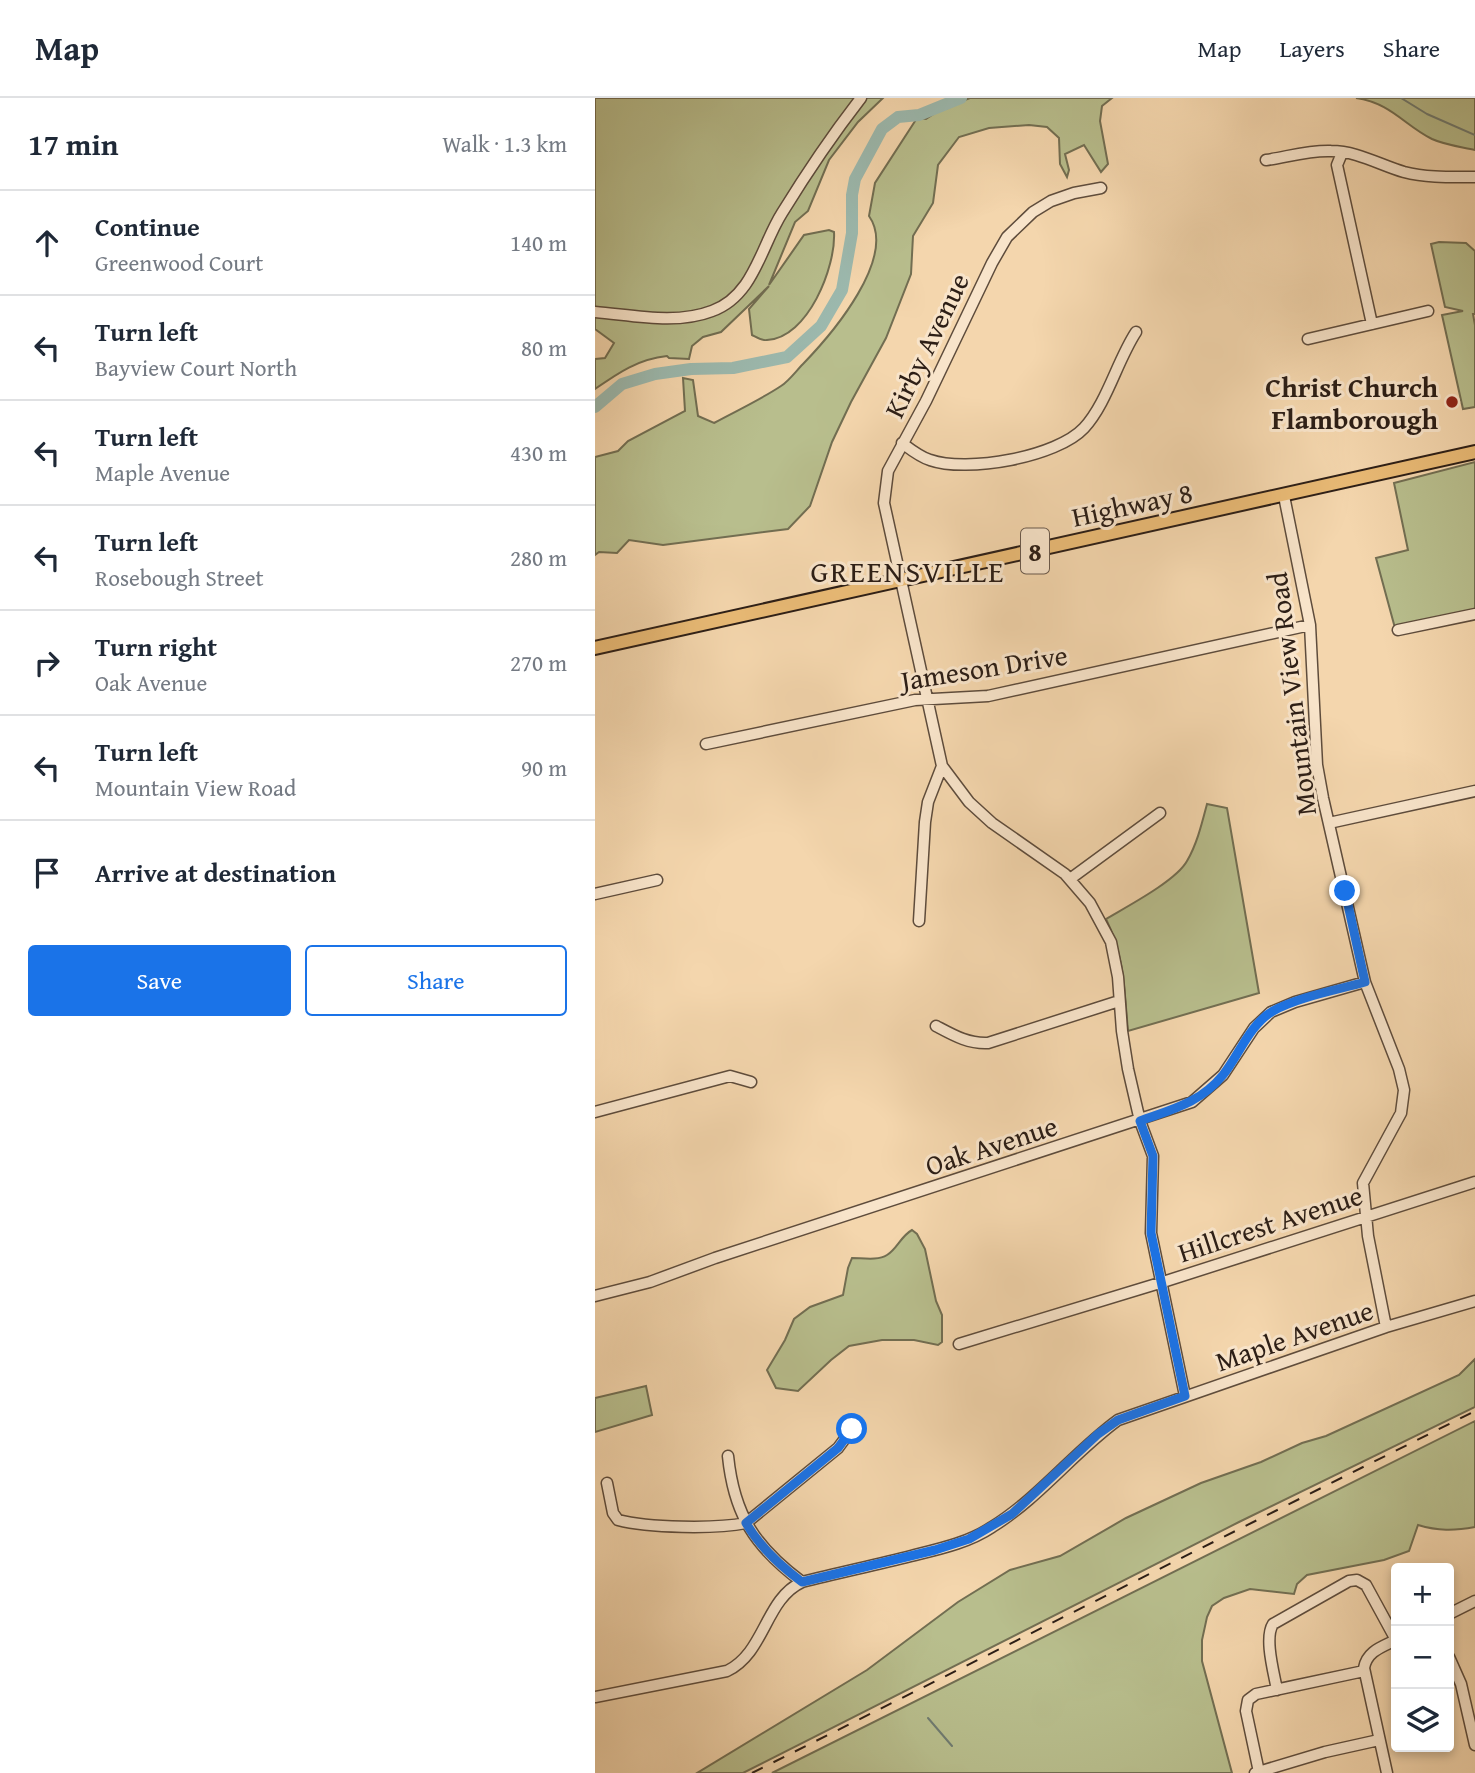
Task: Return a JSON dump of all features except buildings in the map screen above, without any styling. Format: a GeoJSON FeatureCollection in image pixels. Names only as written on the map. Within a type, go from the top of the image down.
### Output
{"type":"FeatureCollection","features":[{"type":"Feature","properties":{"kind":"main road","name":"Highway 8"},"geometry":{"type":"LineString","coordinates":[[595,648],[1475,452]]}},
{"type":"Feature","properties":{"kind":"street"},"geometry":{"type":"LineString","coordinates":[[595,312],[689,317],[713,311],[733,299],[749,279],[780,215],[861,98]]}},
{"type":"Feature","properties":{"kind":"street"},"geometry":{"type":"LineString","coordinates":[[1266,160],[1315,151],[1342,153],[1356,155],[1407,173],[1438,177],[1475,177]]}},
{"type":"Feature","properties":{"kind":"street"},"geometry":{"type":"LineString","coordinates":[[1342,153],[1337,165],[1372,324]]}},
{"type":"Feature","properties":{"kind":"street","name":"Kirby Avenue"},"geometry":{"type":"LineString","coordinates":[[941,765],[884,503],[888,471],[926,401],[1007,237],[1033,212],[1051,201],[1101,188]]}},
{"type":"Feature","properties":{"kind":"street"},"geometry":{"type":"LineString","coordinates":[[1308,339],[1428,311]]}},
{"type":"Feature","properties":{"kind":"street"},"geometry":{"type":"LineString","coordinates":[[902,443],[929,460],[951,464],[1016,459],[1060,446],[1084,428],[1136,332]]}},
{"type":"Feature","properties":{"kind":"street","name":"Mountain View Road"},"geometry":{"type":"LineString","coordinates":[[1284,496],[1310,625],[1317,765],[1365,982],[1399,1069],[1404,1090],[1401,1113],[1363,1183],[1366,1216],[1386,1327]]}},
{"type":"Feature","properties":{"kind":"street"},"geometry":{"type":"LineString","coordinates":[[1398,630],[1475,614]]}},
{"type":"Feature","properties":{"kind":"street","name":"Jameson Drive"},"geometry":{"type":"LineString","coordinates":[[706,744],[915,699],[988,696],[1310,625]]}},
{"type":"Feature","properties":{"kind":"street"},"geometry":{"type":"LineString","coordinates":[[941,765],[969,802],[992,823],[1045,858],[1070,879],[1090,903],[1111,942],[1118,977],[1128,1069],[1140,1121],[1153,1156],[1151,1233],[1185,1396]]}},
{"type":"Feature","properties":{"kind":"street"},"geometry":{"type":"LineString","coordinates":[[919,921],[925,822],[928,802],[941,765]]}},
{"type":"Feature","properties":{"kind":"street"},"geometry":{"type":"LineString","coordinates":[[1329,823],[1475,791]]}},
{"type":"Feature","properties":{"kind":"street"},"geometry":{"type":"LineString","coordinates":[[1070,879],[1160,813]]}},
{"type":"Feature","properties":{"kind":"street"},"geometry":{"type":"LineString","coordinates":[[595,894],[657,880]]}},
{"type":"Feature","properties":{"kind":"street","name":"Oak Avenue"},"geometry":{"type":"LineString","coordinates":[[595,1296],[650,1282],[715,1258],[1192,1102],[1223,1075],[1254,1028],[1271,1012],[1365,982]]}},
{"type":"Feature","properties":{"kind":"street"},"geometry":{"type":"LineString","coordinates":[[936,1026],[958,1038],[974,1043],[988,1043],[1119,1000]]}},
{"type":"Feature","properties":{"kind":"street"},"geometry":{"type":"LineString","coordinates":[[595,1112],[730,1076],[751,1082]]}},
{"type":"Feature","properties":{"kind":"street","name":"Hillcrest Avenue"},"geometry":{"type":"LineString","coordinates":[[959,1344],[1475,1182]]}},
{"type":"Feature","properties":{"kind":"street","name":"Maple Avenue"},"geometry":{"type":"LineString","coordinates":[[802,1582],[935,1550],[969,1539],[1012,1514],[1098,1434],[1118,1420],[1386,1327],[1475,1301]]}},
{"type":"Feature","properties":{"kind":"street"},"geometry":{"type":"LineString","coordinates":[[607,1483],[613,1513],[618,1520],[646,1524],[728,1527],[746,1523],[838,1448],[852,1429]]}},
{"type":"Feature","properties":{"kind":"street"},"geometry":{"type":"LineString","coordinates":[[595,1697],[727,1671],[737,1666],[760,1639],[789,1588],[802,1582],[770,1555],[746,1523],[735,1496],[728,1456]]}},
{"type":"Feature","properties":{"kind":"street"},"geometry":{"type":"LineString","coordinates":[[1277,1690],[1271,1658],[1270,1628],[1273,1623],[1349,1581],[1357,1580],[1366,1585],[1391,1631]]}},
{"type":"Feature","properties":{"kind":"street"},"geometry":{"type":"LineString","coordinates":[[1454,1612],[1475,1601]]}},
{"type":"Feature","properties":{"kind":"street"},"geometry":{"type":"LineString","coordinates":[[1387,1773],[1364,1671],[1366,1659],[1371,1653],[1391,1643]]}},
{"type":"Feature","properties":{"kind":"street"},"geometry":{"type":"LineString","coordinates":[[1454,1668],[1472,1716],[1475,1745]]}},
{"type":"Feature","properties":{"kind":"street"},"geometry":{"type":"LineString","coordinates":[[1364,1671],[1256,1695],[1246,1703],[1257,1772],[1379,1740]]}},
{"type":"Feature","properties":{"kind":"green space"},"geometry":{"type":"Polygon","coordinates":[[[595,98],[883,98],[858,122],[829,160],[808,211],[795,222],[769,285],[804,235],[829,230],[834,232],[830,263],[824,281],[807,314],[795,327],[782,336],[767,340],[752,335],[749,309],[769,286],[721,332],[703,337],[692,346],[689,359],[667,356],[647,360],[620,372],[595,389],[595,359],[605,358],[614,343],[595,329],[595,98]]]}},
{"type":"Feature","properties":{"kind":"green space"},"geometry":{"type":"Polygon","coordinates":[[[970,98],[1112,98],[1102,106],[1100,121],[1108,164],[1101,172],[1084,145],[1065,154],[1069,170],[1067,177],[1060,164],[1059,138],[1047,127],[1029,125],[989,128],[959,137],[938,165],[933,203],[913,236],[911,274],[886,338],[832,442],[810,506],[788,529],[663,545],[629,540],[617,553],[599,552],[595,555],[595,457],[618,451],[628,441],[685,411],[683,378],[693,380],[698,416],[714,423],[787,381],[830,334],[869,273],[875,252],[876,233],[869,216],[875,183],[919,115],[920,118],[926,119],[941,109],[970,98]]]}},
{"type":"Feature","properties":{"kind":"green space"},"geometry":{"type":"Polygon","coordinates":[[[1356,98],[1475,98],[1475,150],[1432,139],[1388,109],[1356,98]]]}},
{"type":"Feature","properties":{"kind":"green space"},"geometry":{"type":"Polygon","coordinates":[[[1466,243],[1475,251],[1475,407],[1463,409],[1442,315],[1463,311],[1445,307],[1431,244],[1466,243]]]}},
{"type":"Feature","properties":{"kind":"green space"},"geometry":{"type":"Polygon","coordinates":[[[1475,462],[1475,611],[1395,628],[1376,558],[1408,550],[1394,483],[1475,462]]]}},
{"type":"Feature","properties":{"kind":"green space"},"geometry":{"type":"Polygon","coordinates":[[[1207,804],[1227,808],[1259,993],[1128,1031],[1120,961],[1106,919],[1150,893],[1181,869],[1194,848],[1207,804]]]}},
{"type":"Feature","properties":{"kind":"green space"},"geometry":{"type":"Polygon","coordinates":[[[912,1230],[925,1249],[936,1301],[942,1315],[942,1342],[938,1345],[914,1340],[882,1340],[849,1346],[798,1391],[776,1388],[767,1370],[794,1319],[810,1307],[843,1295],[852,1258],[883,1257],[912,1230]]]}},
{"type":"Feature","properties":{"kind":"green space"},"geometry":{"type":"Polygon","coordinates":[[[1475,1359],[1475,1407],[1239,1522],[743,1773],[697,1773],[867,1670],[958,1602],[1010,1570],[1060,1556],[1126,1518],[1201,1483],[1326,1436],[1459,1375],[1475,1359]]]}},
{"type":"Feature","properties":{"kind":"green space"},"geometry":{"type":"Polygon","coordinates":[[[646,1386],[652,1415],[595,1432],[595,1398],[646,1386]]]}},
{"type":"Feature","properties":{"kind":"green space"},"geometry":{"type":"Polygon","coordinates":[[[1475,1421],[1475,1527],[1446,1530],[1418,1525],[1409,1551],[1384,1560],[1307,1575],[1297,1584],[1294,1594],[1250,1589],[1224,1598],[1212,1606],[1202,1640],[1202,1661],[1232,1773],[772,1773],[1475,1421]]]}},
{"type":"Feature","properties":{"kind":"waterway"},"geometry":{"type":"LineString","coordinates":[[595,407],[622,384],[655,374],[691,369],[733,368],[787,357],[821,326],[842,290],[852,233],[852,195],[855,179],[882,129],[898,117],[919,115],[961,98]]}},
{"type":"Feature","properties":{"kind":"waterway"},"geometry":{"type":"LineString","coordinates":[[1401,98],[1427,114],[1475,135]]}},
{"type":"Feature","properties":{"kind":"waterway"},"geometry":{"type":"LineString","coordinates":[[928,1718],[952,1746]]}},
{"type":"Feature","properties":{"kind":"railway"},"geometry":{"type":"LineString","coordinates":[[752,1773],[1475,1411]]}},
{"type":"Feature","properties":{"kind":"place","name":"Christ Church Flamborough"},"geometry":{"type":"Point","coordinates":[1452,402]}},
{"type":"Feature","properties":{"kind":"district","name":"GREENSVILLE"},"geometry":{"type":"Point","coordinates":[908,571]}},
{"type":"Feature","properties":{"kind":"route"},"geometry":{"type":"LineString","coordinates":[[852,1429],[838,1448],[746,1523],[770,1555],[802,1582],[935,1550],[969,1539],[1012,1514],[1098,1434],[1118,1420],[1185,1396],[1151,1233],[1153,1156],[1140,1121],[1192,1102],[1206,1091],[1223,1075],[1254,1028],[1271,1012],[1365,982],[1345,891]]}}]}
